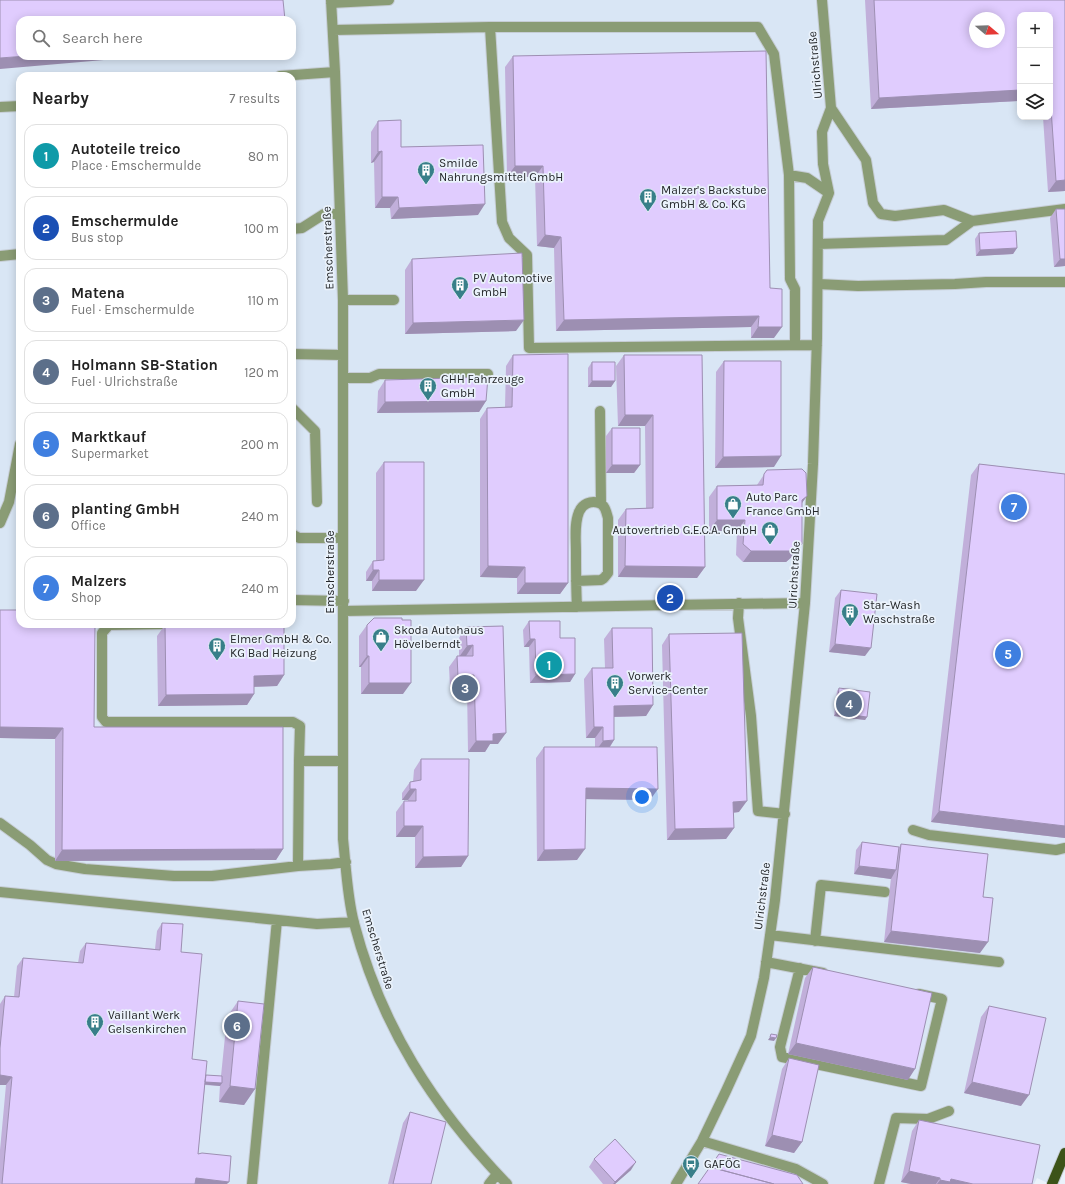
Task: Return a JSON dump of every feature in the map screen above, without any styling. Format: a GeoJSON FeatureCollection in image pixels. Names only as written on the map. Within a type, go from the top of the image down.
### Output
{"type":"FeatureCollection","features":[{"type":"Feature","properties":{"kind":"main road"},"geometry":{"type":"LineString","coordinates":[[1052,1184],[1065,1153]]}},
{"type":"Feature","properties":{"kind":"street"},"geometry":{"type":"LineString","coordinates":[[331,2],[389,0]]}},
{"type":"Feature","properties":{"kind":"street","name":"Ulrichstraße"},"geometry":{"type":"LineString","coordinates":[[676,1184],[702,1141],[750,1036],[764,978],[785,814],[806,603],[817,345],[818,221],[829,193],[823,164],[822,132],[831,108],[822,0]]}},
{"type":"Feature","properties":{"kind":"street","name":"Emscherstraße"},"geometry":{"type":"LineString","coordinates":[[331,2],[343,300],[344,839],[354,922],[374,986],[398,1039],[447,1116],[506,1184]]}},
{"type":"Feature","properties":{"kind":"street"},"geometry":{"type":"LineString","coordinates":[[490,27],[502,222],[509,238],[527,255],[529,348],[817,345]]}},
{"type":"Feature","properties":{"kind":"street"},"geometry":{"type":"LineString","coordinates":[[333,30],[490,27],[758,27],[774,54],[789,176],[790,279],[794,289],[795,345]]}},
{"type":"Feature","properties":{"kind":"street"},"geometry":{"type":"LineString","coordinates":[[296,75],[335,72]]}},
{"type":"Feature","properties":{"kind":"street"},"geometry":{"type":"LineString","coordinates":[[0,107],[16,106]]}},
{"type":"Feature","properties":{"kind":"street"},"geometry":{"type":"LineString","coordinates":[[831,108],[866,160],[873,203],[881,214],[895,216],[944,210],[972,221],[1065,209]]}},
{"type":"Feature","properties":{"kind":"street"},"geometry":{"type":"LineString","coordinates":[[789,176],[807,178],[829,193]]}},
{"type":"Feature","properties":{"kind":"street"},"geometry":{"type":"LineString","coordinates":[[296,229],[302,228],[324,214],[340,214]]}},
{"type":"Feature","properties":{"kind":"street"},"geometry":{"type":"LineString","coordinates":[[818,244],[946,240],[972,221]]}},
{"type":"Feature","properties":{"kind":"street"},"geometry":{"type":"LineString","coordinates":[[0,256],[16,254]]}},
{"type":"Feature","properties":{"kind":"street"},"geometry":{"type":"LineString","coordinates":[[818,284],[858,286],[986,282],[1065,282]]}},
{"type":"Feature","properties":{"kind":"street"},"geometry":{"type":"LineString","coordinates":[[343,300],[394,300]]}},
{"type":"Feature","properties":{"kind":"street"},"geometry":{"type":"LineString","coordinates":[[296,354],[343,354]]}},
{"type":"Feature","properties":{"kind":"street"},"geometry":{"type":"LineString","coordinates":[[343,378],[370,378],[379,374],[488,374]]}},
{"type":"Feature","properties":{"kind":"street"},"geometry":{"type":"LineString","coordinates":[[600,411],[601,504]]}},
{"type":"Feature","properties":{"kind":"street"},"geometry":{"type":"LineString","coordinates":[[296,412],[315,431],[317,502]]}},
{"type":"Feature","properties":{"kind":"street"},"geometry":{"type":"LineString","coordinates":[[0,523],[9,502],[16,465]]}},
{"type":"Feature","properties":{"kind":"street"},"geometry":{"type":"LineString","coordinates":[[576,581],[601,580],[608,573],[608,518],[606,509],[601,504],[596,502],[589,502],[582,506],[576,525],[576,581],[577,607]]}},
{"type":"Feature","properties":{"kind":"street"},"geometry":{"type":"LineString","coordinates":[[296,536],[300,538],[343,538]]}},
{"type":"Feature","properties":{"kind":"street"},"geometry":{"type":"LineString","coordinates":[[296,600],[344,606],[577,607],[806,603]]}},
{"type":"Feature","properties":{"kind":"street"},"geometry":{"type":"LineString","coordinates":[[739,604],[738,618],[751,716],[758,811],[785,814]]}},
{"type":"Feature","properties":{"kind":"street"},"geometry":{"type":"LineString","coordinates":[[106,628],[102,633],[102,717],[106,722],[293,722],[300,726],[298,866]]}},
{"type":"Feature","properties":{"kind":"street"},"geometry":{"type":"LineString","coordinates":[[299,761],[343,761]]}},
{"type":"Feature","properties":{"kind":"street"},"geometry":{"type":"LineString","coordinates":[[0,823],[30,845],[47,860],[56,864],[85,869],[174,876],[212,876],[346,862]]}},
{"type":"Feature","properties":{"kind":"street"},"geometry":{"type":"LineString","coordinates":[[913,830],[929,835],[1056,850],[1065,848]]}},
{"type":"Feature","properties":{"kind":"street"},"geometry":{"type":"LineString","coordinates":[[815,941],[821,885],[885,892]]}},
{"type":"Feature","properties":{"kind":"street"},"geometry":{"type":"LineString","coordinates":[[0,892],[317,924],[354,922]]}},
{"type":"Feature","properties":{"kind":"street"},"geometry":{"type":"LineString","coordinates":[[252,1184],[277,920]]}},
{"type":"Feature","properties":{"kind":"street"},"geometry":{"type":"LineString","coordinates":[[770,935],[999,962]]}},
{"type":"Feature","properties":{"kind":"street"},"geometry":{"type":"LineString","coordinates":[[766,962],[830,974]]}},
{"type":"Feature","properties":{"kind":"street"},"geometry":{"type":"LineString","coordinates":[[800,968],[780,1046],[782,1056],[921,1086],[942,999],[912,993]]}},
{"type":"Feature","properties":{"kind":"street"},"geometry":{"type":"LineString","coordinates":[[880,1184],[896,1118],[928,1119],[949,1111]]}},
{"type":"Feature","properties":{"kind":"street"},"geometry":{"type":"LineString","coordinates":[[702,1141],[796,1169],[823,1184]]}},
{"type":"Feature","properties":{"kind":"street"},"geometry":{"type":"LineString","coordinates":[[489,1184],[497,1174]]}},
{"type":"Feature","properties":{"kind":"shaded area"},"geometry":{"type":"Polygon","coordinates":[[[0,0],[1065,0],[1065,1166],[1059,1184],[1050,1184],[1037,1178],[1034,1184],[0,1184],[0,0]]]}},
{"type":"Feature","properties":{"kind":"building"},"geometry":{"type":"Polygon","coordinates":[[[0,0],[283,0],[285,16],[16,16],[16,57],[0,58],[0,0]]]}},
{"type":"Feature","properties":{"kind":"building"},"geometry":{"type":"Polygon","coordinates":[[[874,0],[1065,0],[1065,180],[1056,181],[1052,120],[1053,120],[1053,12],[1017,12],[1017,90],[879,98],[874,0]]]}},
{"type":"Feature","properties":{"kind":"building","name":"Malzer's Backstube GmbH & Co. KG"},"geometry":{"type":"Polygon","coordinates":[[[766,51],[770,288],[782,289],[782,327],[758,327],[759,316],[564,320],[561,237],[545,235],[543,166],[515,166],[513,56],[766,51]]]}},
{"type":"Feature","properties":{"kind":"building","name":"Smilde Nahrungsmittel GmbH"},"geometry":{"type":"Polygon","coordinates":[[[401,120],[401,147],[483,145],[485,204],[399,208],[398,197],[382,197],[382,151],[378,152],[378,121],[401,120]]]}},
{"type":"Feature","properties":{"kind":"building"},"geometry":{"type":"Polygon","coordinates":[[[1056,209],[1065,209],[1065,259],[1060,259],[1056,209]]]}},
{"type":"Feature","properties":{"kind":"building"},"geometry":{"type":"Polygon","coordinates":[[[1016,231],[1017,248],[980,250],[979,233],[1016,231]]]}},
{"type":"Feature","properties":{"kind":"building","name":"PV Automotive GmbH"},"geometry":{"type":"Polygon","coordinates":[[[522,253],[524,320],[413,323],[412,259],[522,253]]]}},
{"type":"Feature","properties":{"kind":"building"},"geometry":{"type":"Polygon","coordinates":[[[568,354],[568,583],[525,583],[525,567],[488,566],[487,408],[512,407],[513,355],[568,354]]]}},
{"type":"Feature","properties":{"kind":"building"},"geometry":{"type":"Polygon","coordinates":[[[624,355],[702,355],[705,567],[625,566],[626,509],[653,508],[653,415],[625,415],[624,355]]]}},
{"type":"Feature","properties":{"kind":"building"},"geometry":{"type":"Polygon","coordinates":[[[724,361],[781,361],[781,456],[723,457],[724,361]]]}},
{"type":"Feature","properties":{"kind":"building"},"geometry":{"type":"Polygon","coordinates":[[[592,362],[615,362],[615,381],[592,381],[592,362]]]}},
{"type":"Feature","properties":{"kind":"building"},"geometry":{"type":"Polygon","coordinates":[[[488,377],[486,401],[385,402],[385,380],[488,377]]]}},
{"type":"Feature","properties":{"kind":"building"},"geometry":{"type":"Polygon","coordinates":[[[612,428],[640,428],[640,465],[612,465],[612,428]]]}},
{"type":"Feature","properties":{"kind":"building"},"geometry":{"type":"Polygon","coordinates":[[[384,462],[424,462],[424,580],[379,580],[379,570],[373,570],[373,561],[384,560],[384,462]]]}},
{"type":"Feature","properties":{"kind":"building"},"geometry":{"type":"Polygon","coordinates":[[[979,464],[1065,474],[1065,826],[939,811],[979,464]]]}},
{"type":"Feature","properties":{"kind":"building"},"geometry":{"type":"Polygon","coordinates":[[[802,469],[806,473],[807,496],[802,500],[802,544],[794,551],[751,551],[743,544],[745,520],[717,520],[717,486],[763,485],[764,474],[767,470],[802,469]]]}},
{"type":"Feature","properties":{"kind":"building","name":"Star-Wash Waschstraße"},"geometry":{"type":"Polygon","coordinates":[[[841,590],[877,594],[871,648],[835,644],[841,590]]]}},
{"type":"Feature","properties":{"kind":"building"},"geometry":{"type":"Polygon","coordinates":[[[0,610],[16,610],[16,628],[95,628],[94,727],[283,727],[283,849],[62,850],[63,728],[0,727],[0,610]]]}},
{"type":"Feature","properties":{"kind":"building","name":"Skoda Autohaus Hövelberndt"},"geometry":{"type":"Polygon","coordinates":[[[374,618],[402,618],[402,620],[411,620],[411,683],[369,683],[367,625],[374,618]]]}},
{"type":"Feature","properties":{"kind":"building"},"geometry":{"type":"Polygon","coordinates":[[[529,621],[560,621],[560,638],[575,638],[575,674],[536,675],[535,639],[530,639],[529,621]]]}},
{"type":"Feature","properties":{"kind":"building"},"geometry":{"type":"Polygon","coordinates":[[[503,626],[506,733],[493,734],[493,741],[476,741],[474,675],[458,676],[457,656],[473,656],[473,645],[467,646],[466,627],[503,626]]]}},
{"type":"Feature","properties":{"kind":"building","name":"Elmer GmbH & Co. KG Bad Heizung"},"geometry":{"type":"Polygon","coordinates":[[[165,628],[284,628],[284,675],[254,676],[254,694],[166,695],[165,628]]]}},
{"type":"Feature","properties":{"kind":"building","name":"Vorwerk Service-Center"},"geometry":{"type":"Polygon","coordinates":[[[612,628],[652,628],[653,705],[614,706],[614,740],[603,741],[603,727],[594,727],[592,668],[613,668],[612,628]]]}},
{"type":"Feature","properties":{"kind":"building"},"geometry":{"type":"Polygon","coordinates":[[[742,633],[747,801],[733,802],[734,828],[675,829],[669,634],[742,633]]]}},
{"type":"Feature","properties":{"kind":"building"},"geometry":{"type":"Polygon","coordinates":[[[839,688],[870,692],[867,717],[836,713],[839,688]]]}},
{"type":"Feature","properties":{"kind":"building"},"geometry":{"type":"Polygon","coordinates":[[[544,747],[657,747],[658,789],[586,788],[585,849],[544,850],[544,747]]]}},
{"type":"Feature","properties":{"kind":"building"},"geometry":{"type":"Polygon","coordinates":[[[421,759],[469,759],[468,856],[423,857],[423,826],[404,826],[404,801],[416,801],[416,789],[410,789],[410,782],[421,780],[421,759]]]}},
{"type":"Feature","properties":{"kind":"building"},"geometry":{"type":"Polygon","coordinates":[[[862,842],[899,847],[896,870],[859,866],[862,842]]]}},
{"type":"Feature","properties":{"kind":"building"},"geometry":{"type":"Polygon","coordinates":[[[901,844],[988,854],[983,897],[993,898],[988,942],[891,931],[901,844]]]}},
{"type":"Feature","properties":{"kind":"building","name":"Vaillant Werk Gelsenkirchen"},"geometry":{"type":"Polygon","coordinates":[[[162,923],[183,924],[181,952],[202,954],[192,1059],[207,1061],[198,1154],[202,1153],[231,1156],[229,1182],[196,1178],[195,1184],[2,1184],[12,1077],[0,1075],[0,1048],[5,996],[19,997],[23,958],[83,963],[86,943],[160,950],[162,923]]]}},
{"type":"Feature","properties":{"kind":"building"},"geometry":{"type":"Polygon","coordinates":[[[813,967],[932,993],[915,1069],[796,1043],[813,967]]]}},
{"type":"Feature","properties":{"kind":"building"},"geometry":{"type":"Polygon","coordinates":[[[238,1001],[264,1004],[255,1089],[230,1086],[238,1001]]]}},
{"type":"Feature","properties":{"kind":"building"},"geometry":{"type":"Polygon","coordinates":[[[989,1006],[1046,1018],[1029,1095],[972,1082],[989,1006]]]}},
{"type":"Feature","properties":{"kind":"building"},"geometry":{"type":"Polygon","coordinates":[[[771,1034],[777,1035],[776,1038],[770,1037],[771,1034]]]}},
{"type":"Feature","properties":{"kind":"building"},"geometry":{"type":"Polygon","coordinates":[[[789,1058],[819,1065],[802,1142],[772,1135],[789,1058]]]}},
{"type":"Feature","properties":{"kind":"building"},"geometry":{"type":"Polygon","coordinates":[[[206,1075],[222,1076],[222,1083],[205,1082],[206,1075]]]}},
{"type":"Feature","properties":{"kind":"building"},"geometry":{"type":"Polygon","coordinates":[[[410,1112],[446,1122],[431,1184],[393,1184],[410,1112]]]}},
{"type":"Feature","properties":{"kind":"building"},"geometry":{"type":"Polygon","coordinates":[[[919,1120],[1040,1145],[1032,1184],[973,1184],[951,1179],[950,1182],[940,1180],[940,1178],[909,1171],[919,1120]]]}},
{"type":"Feature","properties":{"kind":"building"},"geometry":{"type":"Polygon","coordinates":[[[615,1139],[636,1162],[615,1182],[594,1159],[615,1139]]]}},
{"type":"Feature","properties":{"kind":"building"},"geometry":{"type":"Polygon","coordinates":[[[719,1154],[797,1175],[803,1184],[774,1184],[710,1167],[719,1154]]]}},
{"type":"Feature","properties":{"kind":"building"},"geometry":{"type":"Polygon","coordinates":[[[710,1167],[774,1184],[698,1184],[710,1167]]]}},
{"type":"Feature","properties":{"kind":"place","name":"Smilde Nahrungsmittel GmbH"},"geometry":{"type":"Point","coordinates":[426,185]}},
{"type":"Feature","properties":{"kind":"place","name":"Malzer's Backstube GmbH & Co. KG"},"geometry":{"type":"Point","coordinates":[648,212]}},
{"type":"Feature","properties":{"kind":"place","name":"PV Automotive GmbH"},"geometry":{"type":"Point","coordinates":[460,300]}},
{"type":"Feature","properties":{"kind":"place","name":"GHH Fahrzeuge GmbH"},"geometry":{"type":"Point","coordinates":[428,401]}},
{"type":"Feature","properties":{"kind":"place","name":"Malzers"},"geometry":{"type":"Point","coordinates":[1014,507]}},
{"type":"Feature","properties":{"kind":"place","name":"Auto Parc France GmbH"},"geometry":{"type":"Point","coordinates":[733,519]}},
{"type":"Feature","properties":{"kind":"place","name":"Autovertrieb G.E.C.A. GmbH"},"geometry":{"type":"Point","coordinates":[770,545]}},
{"type":"Feature","properties":{"kind":"place","name":"Emschermulde"},"geometry":{"type":"Point","coordinates":[670,598]}},
{"type":"Feature","properties":{"kind":"place","name":"Star-Wash Waschstraße"},"geometry":{"type":"Point","coordinates":[850,627]}},
{"type":"Feature","properties":{"kind":"place","name":"Skoda Autohaus Hövelberndt"},"geometry":{"type":"Point","coordinates":[381,652]}},
{"type":"Feature","properties":{"kind":"place","name":"Marktkauf"},"geometry":{"type":"Point","coordinates":[1008,654]}},
{"type":"Feature","properties":{"kind":"place","name":"Elmer GmbH & Co. KG Bad Heizung"},"geometry":{"type":"Point","coordinates":[217,661]}},
{"type":"Feature","properties":{"kind":"place","name":"Autoteile treico"},"geometry":{"type":"Point","coordinates":[549,665]}},
{"type":"Feature","properties":{"kind":"place","name":"Matena"},"geometry":{"type":"Point","coordinates":[465,688]}},
{"type":"Feature","properties":{"kind":"place","name":"Vorwerk Service-Center"},"geometry":{"type":"Point","coordinates":[615,698]}},
{"type":"Feature","properties":{"kind":"place","name":"Holmann SB-Station"},"geometry":{"type":"Point","coordinates":[849,704]}},
{"type":"Feature","properties":{"kind":"place","name":"planting GmbH"},"geometry":{"type":"Point","coordinates":[237,1026]}},
{"type":"Feature","properties":{"kind":"place","name":"Vaillant Werk Gelsenkirchen"},"geometry":{"type":"Point","coordinates":[95,1037]}},
{"type":"Feature","properties":{"kind":"place","name":"GAFÖG"},"geometry":{"type":"Point","coordinates":[691,1179]}}]}
